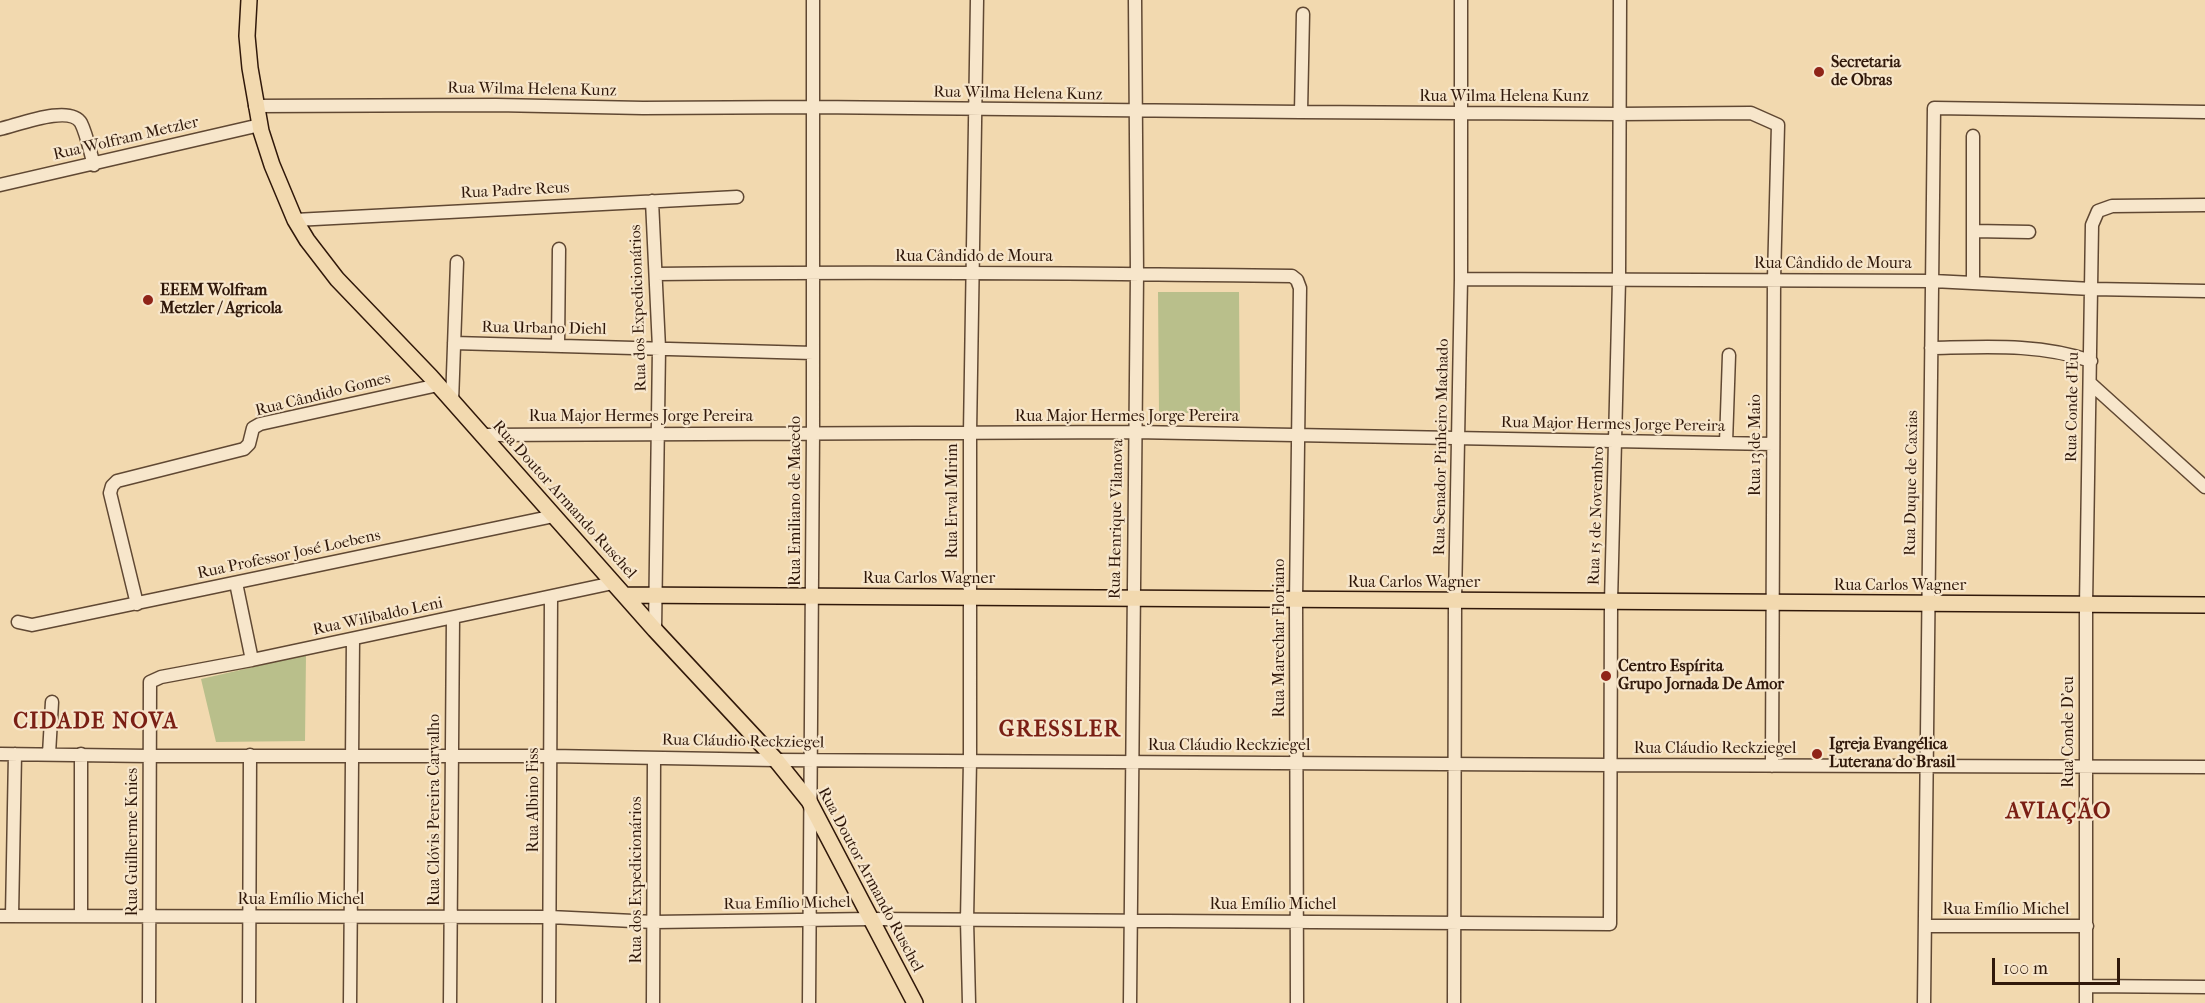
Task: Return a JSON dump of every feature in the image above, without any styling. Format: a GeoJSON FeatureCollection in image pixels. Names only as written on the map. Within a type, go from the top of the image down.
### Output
{"type":"FeatureCollection","features":[{"type":"Feature","properties":{"kind":"main road","name":"Rua Doutor Armando Ruschel"},"geometry":{"type":"LineString","coordinates":[[249,0],[247,36],[255,106],[272,165],[295,220],[307,240],[338,279],[438,385],[655,630],[776,760],[809,801],[915,1003]]}},
{"type":"Feature","properties":{"kind":"main road","name":"Rua Carlos Wagner"},"geometry":{"type":"LineString","coordinates":[[624,595],[2205,605]]}},
{"type":"Feature","properties":{"kind":"street","name":"Rua Emiliano de Macedo"},"geometry":{"type":"LineString","coordinates":[[808,1003],[813,433],[813,0]]}},
{"type":"Feature","properties":{"kind":"street","name":"Rua Erval Mirim"},"geometry":{"type":"LineString","coordinates":[[969,1003],[967,920],[970,761],[970,433],[977,0]]}},
{"type":"Feature","properties":{"kind":"street","name":"Rua Henrique Vilanova"},"geometry":{"type":"LineString","coordinates":[[1130,1003],[1137,274],[1135,0]]}},
{"type":"Feature","properties":{"kind":"street","name":"Rua Senador Pinheiro Machado"},"geometry":{"type":"LineString","coordinates":[[1454,1003],[1455,601],[1461,279],[1461,0]]}},
{"type":"Feature","properties":{"kind":"street","name":"Rua 15 de Novembro"},"geometry":{"type":"LineString","coordinates":[[1610,924],[1611,602],[1619,280],[1620,0]]}},
{"type":"Feature","properties":{"kind":"street"},"geometry":{"type":"LineString","coordinates":[[1300,112],[1303,14]]}},
{"type":"Feature","properties":{"kind":"street","name":"Rua Wilma Helena Kunz"},"geometry":{"type":"LineString","coordinates":[[255,106],[496,105],[642,108],[813,107],[1618,114],[1750,112],[1778,125]]}},
{"type":"Feature","properties":{"kind":"street","name":"Rua Duque de Caxias"},"geometry":{"type":"LineString","coordinates":[[1924,1003],[1934,108],[2205,112]]}},
{"type":"Feature","properties":{"kind":"street"},"geometry":{"type":"LineString","coordinates":[[0,129],[60,114],[72,115],[81,122],[94,165]]}},
{"type":"Feature","properties":{"kind":"street","name":"Rua Wolfram Metzler"},"geometry":{"type":"LineString","coordinates":[[0,185],[260,125]]}},
{"type":"Feature","properties":{"kind":"street","name":"Rua 13 de Maio"},"geometry":{"type":"LineString","coordinates":[[1772,766],[1774,279],[1778,125]]}},
{"type":"Feature","properties":{"kind":"street"},"geometry":{"type":"LineString","coordinates":[[1972,136],[1973,283]]}},
{"type":"Feature","properties":{"kind":"street","name":"Rua Padre Reus"},"geometry":{"type":"LineString","coordinates":[[295,220],[737,197]]}},
{"type":"Feature","properties":{"kind":"street","name":"Rua dos Expedicionários"},"geometry":{"type":"LineString","coordinates":[[652,201],[659,348],[655,630]]}},
{"type":"Feature","properties":{"kind":"street","name":"Rua Conde d'Eu"},"geometry":{"type":"LineString","coordinates":[[2086,605],[2092,225],[2098,211],[2112,206],[2205,205]]}},
{"type":"Feature","properties":{"kind":"street"},"geometry":{"type":"LineString","coordinates":[[1974,231],[2029,232]]}},
{"type":"Feature","properties":{"kind":"street"},"geometry":{"type":"LineString","coordinates":[[558,346],[559,249]]}},
{"type":"Feature","properties":{"kind":"street"},"geometry":{"type":"LineString","coordinates":[[452,402],[457,262]]}},
{"type":"Feature","properties":{"kind":"street","name":"Rua Cândido de Moura"},"geometry":{"type":"LineString","coordinates":[[656,274],[813,272],[1292,276]]}},
{"type":"Feature","properties":{"kind":"street","name":"Rua Marechar Floriano"},"geometry":{"type":"LineString","coordinates":[[1292,276],[1297,280],[1300,288],[1296,600],[1297,1003]]}},
{"type":"Feature","properties":{"kind":"street","name":"Rua Cândido de Moura"},"geometry":{"type":"LineString","coordinates":[[1461,279],[1933,281],[2092,290],[2205,291]]}},
{"type":"Feature","properties":{"kind":"street","name":"Rua Urbano Diehl"},"geometry":{"type":"LineString","coordinates":[[454,343],[813,353]]}},
{"type":"Feature","properties":{"kind":"street"},"geometry":{"type":"LineString","coordinates":[[1931,348],[2024,347],[2067,353],[2091,361]]}},
{"type":"Feature","properties":{"kind":"street"},"geometry":{"type":"LineString","coordinates":[[1726,444],[1729,354]]}},
{"type":"Feature","properties":{"kind":"street"},"geometry":{"type":"LineString","coordinates":[[2090,383],[2205,486]]}},
{"type":"Feature","properties":{"kind":"street","name":"Rua Cândido Gomes"},"geometry":{"type":"LineString","coordinates":[[137,604],[110,493],[117,481],[244,449],[249,444],[253,428],[260,424],[438,385]]}},
{"type":"Feature","properties":{"kind":"street","name":"Rua Major Hermes Jorge Pereira"},"geometry":{"type":"LineString","coordinates":[[481,435],[1135,432],[1773,444]]}},
{"type":"Feature","properties":{"kind":"street","name":"Rua Professor José Loebens"},"geometry":{"type":"LineString","coordinates":[[18,622],[32,625],[554,516]]}},
{"type":"Feature","properties":{"kind":"street","name":"Rua Wilibaldo Leni"},"geometry":{"type":"LineString","coordinates":[[150,682],[161,677],[353,639],[613,583]]}},
{"type":"Feature","properties":{"kind":"street"},"geometry":{"type":"LineString","coordinates":[[236,584],[252,660]]}},
{"type":"Feature","properties":{"kind":"street","name":"Rua Albino Fiss"},"geometry":{"type":"LineString","coordinates":[[549,1003],[551,597]]}},
{"type":"Feature","properties":{"kind":"street","name":"Rua Conde D'eu"},"geometry":{"type":"LineString","coordinates":[[2086,605],[2086,1003]]}},
{"type":"Feature","properties":{"kind":"street","name":"Rua Clóvis Pereira Carvalho"},"geometry":{"type":"LineString","coordinates":[[450,1003],[453,618]]}},
{"type":"Feature","properties":{"kind":"street"},"geometry":{"type":"LineString","coordinates":[[350,1003],[353,639]]}},
{"type":"Feature","properties":{"kind":"street","name":"Rua Guilherme Knies"},"geometry":{"type":"LineString","coordinates":[[149,1003],[150,682]]}},
{"type":"Feature","properties":{"kind":"street"},"geometry":{"type":"LineString","coordinates":[[49,754],[52,702]]}},
{"type":"Feature","properties":{"kind":"street","name":"Rua Cláudio Reckziegel"},"geometry":{"type":"LineString","coordinates":[[0,754],[2205,767]]}},
{"type":"Feature","properties":{"kind":"street"},"geometry":{"type":"LineString","coordinates":[[6,916],[15,754]]}},
{"type":"Feature","properties":{"kind":"street"},"geometry":{"type":"LineString","coordinates":[[81,754],[81,916]]}},
{"type":"Feature","properties":{"kind":"street"},"geometry":{"type":"LineString","coordinates":[[249,1003],[250,755]]}},
{"type":"Feature","properties":{"kind":"street","name":"Rua dos Expedicionários"},"geometry":{"type":"LineString","coordinates":[[653,1003],[654,758]]}},
{"type":"Feature","properties":{"kind":"street","name":"Rua Emílio Michel"},"geometry":{"type":"LineString","coordinates":[[6,916],[550,917],[654,922],[871,919],[1610,924]]}},
{"type":"Feature","properties":{"kind":"street","name":"Rua Emílio Michel"},"geometry":{"type":"LineString","coordinates":[[1925,926],[2086,926]]}},
{"type":"Feature","properties":{"kind":"street"},"geometry":{"type":"LineString","coordinates":[[2086,987],[2205,987]]}},
{"type":"Feature","properties":{"kind":"green space"},"geometry":{"type":"Polygon","coordinates":[[[1158,292],[1239,292],[1240,413],[1159,413],[1158,292]]]}},
{"type":"Feature","properties":{"kind":"green space"},"geometry":{"type":"Polygon","coordinates":[[[306,655],[305,741],[216,742],[201,679],[306,655]]]}},
{"type":"Feature","properties":{"kind":"place","name":"Secretaria de Obras"},"geometry":{"type":"Point","coordinates":[1819,72]}},
{"type":"Feature","properties":{"kind":"place","name":"EEEM Wolfram Metzler / Agricola"},"geometry":{"type":"Point","coordinates":[148,300]}},
{"type":"Feature","properties":{"kind":"place","name":"Centro Espírita Grupo Jornada De Amor"},"geometry":{"type":"Point","coordinates":[1606,676]}},
{"type":"Feature","properties":{"kind":"place","name":"Igreja Evangélica Luterana do Brasil"},"geometry":{"type":"Point","coordinates":[1817,754]}},
{"type":"Feature","properties":{"kind":"district","name":"CIDADE NOVA"},"geometry":{"type":"Point","coordinates":[96,723]}},
{"type":"Feature","properties":{"kind":"district","name":"GRESSLER"},"geometry":{"type":"Point","coordinates":[1060,731]}},
{"type":"Feature","properties":{"kind":"district","name":"AVIAÇÃO"},"geometry":{"type":"Point","coordinates":[2059,813]}}]}
